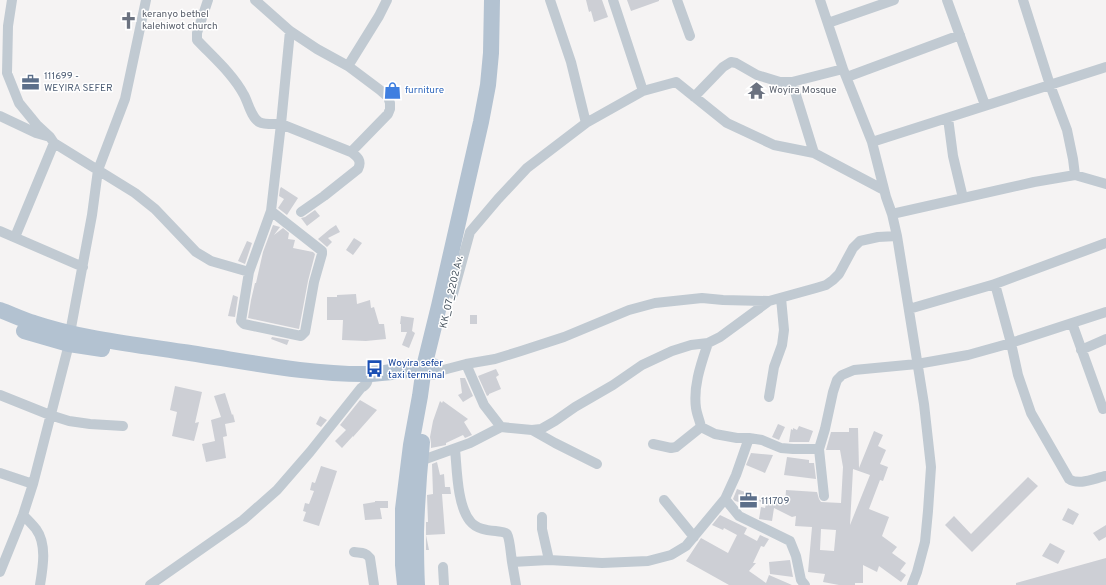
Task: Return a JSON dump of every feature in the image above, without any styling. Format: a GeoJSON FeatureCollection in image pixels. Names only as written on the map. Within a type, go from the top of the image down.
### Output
{"type":"FeatureCollection","features":[{"type":"Feature","properties":{"kind":"main road"},"geometry":{"type":"LineString","coordinates":[[405,585],[403,565],[403,509],[411,445],[431,371],[439,306],[488,85],[491,53],[492,0]]}},
{"type":"Feature","properties":{"kind":"main road","name":"KK_07_2202 Av."},"geometry":{"type":"LineString","coordinates":[[417,585],[417,519],[424,422],[431,371],[453,294],[480,173],[493,96],[496,62],[497,0]]}},
{"type":"Feature","properties":{"kind":"main road"},"geometry":{"type":"LineString","coordinates":[[2,312],[70,338],[111,340],[296,370],[347,373],[368,378],[384,373],[431,371]]}},
{"type":"Feature","properties":{"kind":"street"},"geometry":{"type":"LineString","coordinates":[[12,0],[3,71],[19,103],[37,125],[52,140]]}},
{"type":"Feature","properties":{"kind":"street"},"geometry":{"type":"LineString","coordinates":[[0,572],[33,484],[70,338],[92,215],[98,170],[125,99],[146,0]]}},
{"type":"Feature","properties":{"kind":"street"},"geometry":{"type":"LineString","coordinates":[[208,0],[197,33],[197,40],[234,80],[244,94],[254,116],[258,121],[264,123],[281,124],[351,152],[359,160],[360,165],[358,169],[301,212]]}},
{"type":"Feature","properties":{"kind":"street"},"geometry":{"type":"LineString","coordinates":[[255,0],[290,31],[317,49],[348,66],[388,97],[390,109],[388,114],[351,152]]}},
{"type":"Feature","properties":{"kind":"street"},"geometry":{"type":"LineString","coordinates":[[348,66],[379,16],[387,0]]}},
{"type":"Feature","properties":{"kind":"street"},"geometry":{"type":"LineString","coordinates":[[550,0],[571,62],[586,123]]}},
{"type":"Feature","properties":{"kind":"street"},"geometry":{"type":"LineString","coordinates":[[613,0],[643,91]]}},
{"type":"Feature","properties":{"kind":"street"},"geometry":{"type":"LineString","coordinates":[[677,0],[690,36]]}},
{"type":"Feature","properties":{"kind":"street"},"geometry":{"type":"LineString","coordinates":[[820,0],[845,73],[872,142],[886,198],[892,214],[918,364],[931,467],[924,542],[917,572],[912,585]]}},
{"type":"Feature","properties":{"kind":"street"},"geometry":{"type":"LineString","coordinates":[[947,0],[985,105]]}},
{"type":"Feature","properties":{"kind":"street"},"geometry":{"type":"LineString","coordinates":[[1023,0],[1050,85],[1067,130],[1075,176]]}},
{"type":"Feature","properties":{"kind":"street"},"geometry":{"type":"LineString","coordinates":[[828,23],[889,1]]}},
{"type":"Feature","properties":{"kind":"street"},"geometry":{"type":"LineString","coordinates":[[271,211],[322,251],[303,334],[301,336],[244,324],[241,321],[249,272],[271,211],[290,31]]}},
{"type":"Feature","properties":{"kind":"street"},"geometry":{"type":"LineString","coordinates":[[694,97],[723,67],[731,62],[736,63],[757,76],[780,82],[792,82],[845,73],[960,35]]}},
{"type":"Feature","properties":{"kind":"street"},"geometry":{"type":"LineString","coordinates":[[872,142],[1106,67]]}},
{"type":"Feature","properties":{"kind":"street"},"geometry":{"type":"LineString","coordinates":[[453,294],[470,232],[527,168],[586,123],[643,91],[676,82],[727,122],[774,145],[814,153],[884,190]]}},
{"type":"Feature","properties":{"kind":"street"},"geometry":{"type":"LineString","coordinates":[[792,82],[814,153]]}},
{"type":"Feature","properties":{"kind":"street"},"geometry":{"type":"LineString","coordinates":[[948,118],[953,156],[962,198]]}},
{"type":"Feature","properties":{"kind":"street"},"geometry":{"type":"LineString","coordinates":[[1,120],[52,140],[135,194],[155,209],[196,252],[211,261],[249,272]]}},
{"type":"Feature","properties":{"kind":"street"},"geometry":{"type":"LineString","coordinates":[[15,237],[52,140]]}},
{"type":"Feature","properties":{"kind":"street"},"geometry":{"type":"LineString","coordinates":[[892,214],[1034,182],[1075,176],[1105,187]]}},
{"type":"Feature","properties":{"kind":"street"},"geometry":{"type":"LineString","coordinates":[[0,231],[82,267]]}},
{"type":"Feature","properties":{"kind":"street"},"geometry":{"type":"LineString","coordinates":[[431,371],[495,359],[564,337],[629,310],[655,303],[702,298],[769,301],[816,288],[833,280],[839,274],[853,248],[860,241],[878,237],[897,236]]}},
{"type":"Feature","properties":{"kind":"street"},"geometry":{"type":"LineString","coordinates":[[909,309],[995,284],[1106,243]]}},
{"type":"Feature","properties":{"kind":"street"},"geometry":{"type":"LineString","coordinates":[[995,284],[1018,375],[1032,413],[1068,479],[1075,482],[1080,482],[1106,476]]}},
{"type":"Feature","properties":{"kind":"street"},"geometry":{"type":"LineString","coordinates":[[769,397],[774,367],[782,345],[784,330],[781,298]]}},
{"type":"Feature","properties":{"kind":"street"},"geometry":{"type":"LineString","coordinates":[[420,461],[470,443],[501,427],[532,430],[541,429],[575,407],[614,385],[642,365],[672,351],[690,345],[708,343],[720,337],[769,301]]}},
{"type":"Feature","properties":{"kind":"street"},"geometry":{"type":"LineString","coordinates":[[824,496],[818,449],[825,429],[833,392],[842,375],[854,370],[918,364],[968,354],[1011,343],[1106,312]]}},
{"type":"Feature","properties":{"kind":"street"},"geometry":{"type":"LineString","coordinates":[[1072,323],[1105,412]]}},
{"type":"Feature","properties":{"kind":"street"},"geometry":{"type":"LineString","coordinates":[[1081,350],[1106,339]]}},
{"type":"Feature","properties":{"kind":"street"},"geometry":{"type":"LineString","coordinates":[[708,343],[700,366],[696,387],[696,408],[701,427],[715,434],[736,438],[762,440],[781,448],[818,449]]}},
{"type":"Feature","properties":{"kind":"street"},"geometry":{"type":"LineString","coordinates":[[466,364],[484,405],[501,427]]}},
{"type":"Feature","properties":{"kind":"street"},"geometry":{"type":"LineString","coordinates":[[150,585],[243,520],[277,490],[365,385],[368,378]]}},
{"type":"Feature","properties":{"kind":"street"},"geometry":{"type":"LineString","coordinates":[[0,395],[69,421],[123,426]]}},
{"type":"Feature","properties":{"kind":"street"},"geometry":{"type":"LineString","coordinates":[[652,444],[671,448],[676,447],[701,427]]}},
{"type":"Feature","properties":{"kind":"street"},"geometry":{"type":"LineString","coordinates":[[532,430],[555,444],[597,464]]}},
{"type":"Feature","properties":{"kind":"street"},"geometry":{"type":"LineString","coordinates":[[512,562],[550,560],[602,563],[648,561],[671,555],[686,546],[725,499],[736,475],[749,438]]}},
{"type":"Feature","properties":{"kind":"street"},"geometry":{"type":"LineString","coordinates":[[455,449],[460,494],[465,514],[470,522],[484,530],[503,532],[506,534],[516,585]]}},
{"type":"Feature","properties":{"kind":"street"},"geometry":{"type":"LineString","coordinates":[[0,473],[33,484]]}},
{"type":"Feature","properties":{"kind":"street"},"geometry":{"type":"LineString","coordinates":[[725,499],[740,516],[790,541],[796,556],[801,580],[805,585]]}},
{"type":"Feature","properties":{"kind":"street"},"geometry":{"type":"LineString","coordinates":[[664,500],[694,537]]}},
{"type":"Feature","properties":{"kind":"street"},"geometry":{"type":"LineString","coordinates":[[23,514],[36,529],[41,538],[43,557],[40,585]]}},
{"type":"Feature","properties":{"kind":"street"},"geometry":{"type":"LineString","coordinates":[[542,517],[542,529],[550,560]]}},
{"type":"Feature","properties":{"kind":"street"},"geometry":{"type":"LineString","coordinates":[[354,552],[368,554],[370,558],[374,585]]}},
{"type":"Feature","properties":{"kind":"street"},"geometry":{"type":"LineString","coordinates":[[443,567],[444,585]]}},
{"type":"Feature","properties":{"kind":"building"},"geometry":{"type":"Polygon","coordinates":[[[586,0],[602,0],[608,17],[594,22],[591,11],[589,12],[586,0]]]}},
{"type":"Feature","properties":{"kind":"building"},"geometry":{"type":"Polygon","coordinates":[[[627,0],[659,0],[659,1],[631,11],[627,0]]]}},
{"type":"Feature","properties":{"kind":"building"},"geometry":{"type":"Polygon","coordinates":[[[281,187],[298,198],[287,215],[278,208],[284,199],[279,196],[281,187]]]}},
{"type":"Feature","properties":{"kind":"building"},"geometry":{"type":"Polygon","coordinates":[[[315,210],[320,216],[307,226],[301,218],[315,210]]]}},
{"type":"Feature","properties":{"kind":"building"},"geometry":{"type":"Polygon","coordinates":[[[273,225],[280,227],[274,235],[283,228],[289,233],[288,239],[295,240],[293,248],[313,252],[315,254],[308,281],[299,329],[248,318],[263,252],[273,225]]]}},
{"type":"Feature","properties":{"kind":"building"},"geometry":{"type":"Polygon","coordinates":[[[336,225],[340,232],[328,238],[332,242],[327,247],[318,239],[336,225]]]}},
{"type":"Feature","properties":{"kind":"building"},"geometry":{"type":"Polygon","coordinates":[[[354,238],[362,243],[353,255],[346,250],[354,238]]]}},
{"type":"Feature","properties":{"kind":"building"},"geometry":{"type":"Polygon","coordinates":[[[247,241],[252,243],[245,264],[238,261],[247,241]]]}},
{"type":"Feature","properties":{"kind":"building"},"geometry":{"type":"Polygon","coordinates":[[[356,294],[357,304],[370,300],[371,308],[374,307],[379,324],[384,324],[386,339],[366,341],[342,340],[343,320],[327,320],[327,297],[356,294]]]}},
{"type":"Feature","properties":{"kind":"building"},"geometry":{"type":"Polygon","coordinates":[[[233,295],[238,297],[235,317],[228,316],[233,295]]]}},
{"type":"Feature","properties":{"kind":"building"},"geometry":{"type":"Polygon","coordinates":[[[470,315],[477,315],[477,324],[470,324],[470,315]]]}},
{"type":"Feature","properties":{"kind":"building"},"geometry":{"type":"Polygon","coordinates":[[[401,316],[414,318],[412,331],[415,333],[409,348],[402,345],[407,332],[401,332],[401,316]]]}},
{"type":"Feature","properties":{"kind":"building"},"geometry":{"type":"Polygon","coordinates":[[[272,337],[289,340],[287,345],[271,339],[272,337]]]}},
{"type":"Feature","properties":{"kind":"building"},"geometry":{"type":"Polygon","coordinates":[[[496,369],[499,375],[496,377],[501,389],[487,396],[478,376],[496,369]]]}},
{"type":"Feature","properties":{"kind":"building"},"geometry":{"type":"Polygon","coordinates":[[[460,378],[465,378],[473,396],[463,402],[458,395],[462,393],[460,378]]]}},
{"type":"Feature","properties":{"kind":"building"},"geometry":{"type":"Polygon","coordinates":[[[175,386],[202,392],[195,423],[199,422],[194,441],[172,436],[177,412],[170,410],[175,386]]]}},
{"type":"Feature","properties":{"kind":"building"},"geometry":{"type":"Polygon","coordinates":[[[225,393],[235,422],[225,424],[227,436],[223,437],[226,458],[206,462],[202,444],[215,441],[211,420],[221,417],[214,396],[225,393]]]}},
{"type":"Feature","properties":{"kind":"building"},"geometry":{"type":"Polygon","coordinates":[[[360,400],[377,410],[342,448],[335,441],[346,430],[340,425],[360,400]]]}},
{"type":"Feature","properties":{"kind":"building"},"geometry":{"type":"Polygon","coordinates":[[[440,401],[442,403],[443,401],[468,419],[464,422],[472,435],[465,438],[463,435],[446,443],[446,445],[431,448],[430,437],[433,421],[440,401]]]}},
{"type":"Feature","properties":{"kind":"building"},"geometry":{"type":"Polygon","coordinates":[[[320,416],[327,420],[321,427],[316,424],[320,416]]]}},
{"type":"Feature","properties":{"kind":"building"},"geometry":{"type":"Polygon","coordinates":[[[778,424],[785,427],[779,440],[772,437],[778,424]]]}},
{"type":"Feature","properties":{"kind":"building"},"geometry":{"type":"Polygon","coordinates":[[[799,426],[813,431],[809,442],[789,442],[791,429],[793,430],[793,428],[797,430],[799,426]]]}},
{"type":"Feature","properties":{"kind":"building"},"geometry":{"type":"Polygon","coordinates":[[[849,428],[858,428],[859,468],[874,431],[883,435],[878,446],[886,450],[880,464],[888,467],[883,481],[880,480],[869,509],[889,517],[882,536],[897,547],[892,553],[906,563],[900,571],[906,575],[901,582],[879,566],[877,572],[863,565],[863,583],[855,583],[855,585],[839,585],[823,582],[825,574],[808,572],[812,527],[795,526],[796,516],[792,517],[774,508],[772,521],[759,519],[761,507],[765,508],[766,504],[759,501],[761,497],[785,504],[786,490],[817,492],[821,502],[841,503],[843,467],[840,450],[826,450],[831,432],[849,432],[849,428]],[[853,469],[850,525],[870,475],[853,469]],[[821,529],[820,550],[834,551],[836,530],[821,529]]]}},
{"type":"Feature","properties":{"kind":"building"},"geometry":{"type":"Polygon","coordinates":[[[751,453],[773,455],[765,473],[746,465],[751,453]]]}},
{"type":"Feature","properties":{"kind":"building"},"geometry":{"type":"Polygon","coordinates":[[[787,457],[809,460],[809,463],[814,463],[816,479],[784,475],[787,457]]]}},
{"type":"Feature","properties":{"kind":"building"},"geometry":{"type":"Polygon","coordinates":[[[437,462],[440,475],[444,474],[445,487],[450,487],[451,494],[442,494],[445,534],[426,535],[426,522],[428,522],[427,495],[433,494],[432,464],[437,462]]]}},
{"type":"Feature","properties":{"kind":"building"},"geometry":{"type":"Polygon","coordinates":[[[321,466],[337,471],[319,526],[303,521],[306,512],[303,511],[305,503],[309,504],[314,491],[310,490],[312,482],[315,483],[321,466]]]}},
{"type":"Feature","properties":{"kind":"building"},"geometry":{"type":"Polygon","coordinates":[[[1028,477],[1038,486],[972,552],[945,525],[954,516],[971,534],[1028,477]]]}},
{"type":"Feature","properties":{"kind":"building"},"geometry":{"type":"Polygon","coordinates":[[[737,489],[745,492],[742,503],[733,499],[737,489]]]}},
{"type":"Feature","properties":{"kind":"building"},"geometry":{"type":"Polygon","coordinates":[[[375,501],[388,501],[388,508],[380,508],[382,519],[365,520],[363,504],[375,501]]]}},
{"type":"Feature","properties":{"kind":"building"},"geometry":{"type":"Polygon","coordinates":[[[1068,508],[1079,514],[1073,525],[1062,520],[1068,508]]]}},
{"type":"Feature","properties":{"kind":"building"},"geometry":{"type":"Polygon","coordinates":[[[720,515],[747,528],[744,534],[757,541],[760,535],[769,539],[764,547],[761,546],[753,563],[756,563],[749,571],[766,583],[769,575],[792,585],[729,585],[686,561],[701,538],[728,553],[737,535],[724,528],[723,530],[712,525],[720,515]]]}},
{"type":"Feature","properties":{"kind":"building"},"geometry":{"type":"Polygon","coordinates":[[[1106,525],[1106,537],[1099,541],[1093,533],[1106,525]]]}},
{"type":"Feature","properties":{"kind":"building"},"geometry":{"type":"Polygon","coordinates":[[[426,535],[429,550],[426,550],[426,535]]]}},
{"type":"Feature","properties":{"kind":"building"},"geometry":{"type":"Polygon","coordinates":[[[1050,543],[1065,551],[1058,564],[1042,556],[1050,543]]]}},
{"type":"Feature","properties":{"kind":"building"},"geometry":{"type":"Polygon","coordinates":[[[1106,558],[1106,585],[1016,585],[1016,583],[1106,558]]]}},
{"type":"Feature","properties":{"kind":"building"},"geometry":{"type":"Polygon","coordinates":[[[790,560],[793,577],[770,574],[769,562],[790,560]]]}},
{"type":"Feature","properties":{"kind":"place","name":"keranyo bethel kalehiwot church"},"geometry":{"type":"Point","coordinates":[129,20]}},
{"type":"Feature","properties":{"kind":"place","name":"111699 - WEYIRA SEFER"},"geometry":{"type":"Point","coordinates":[31,82]}},
{"type":"Feature","properties":{"kind":"place","name":"furniture"},"geometry":{"type":"Point","coordinates":[392,90]}},
{"type":"Feature","properties":{"kind":"place","name":"Woyira Mosque"},"geometry":{"type":"Point","coordinates":[756,90]}},
{"type":"Feature","properties":{"kind":"place","name":"Woyira sefer taxi terminal"},"geometry":{"type":"Point","coordinates":[375,369]}},
{"type":"Feature","properties":{"kind":"place","name":"111709"},"geometry":{"type":"Point","coordinates":[748,501]}}]}
